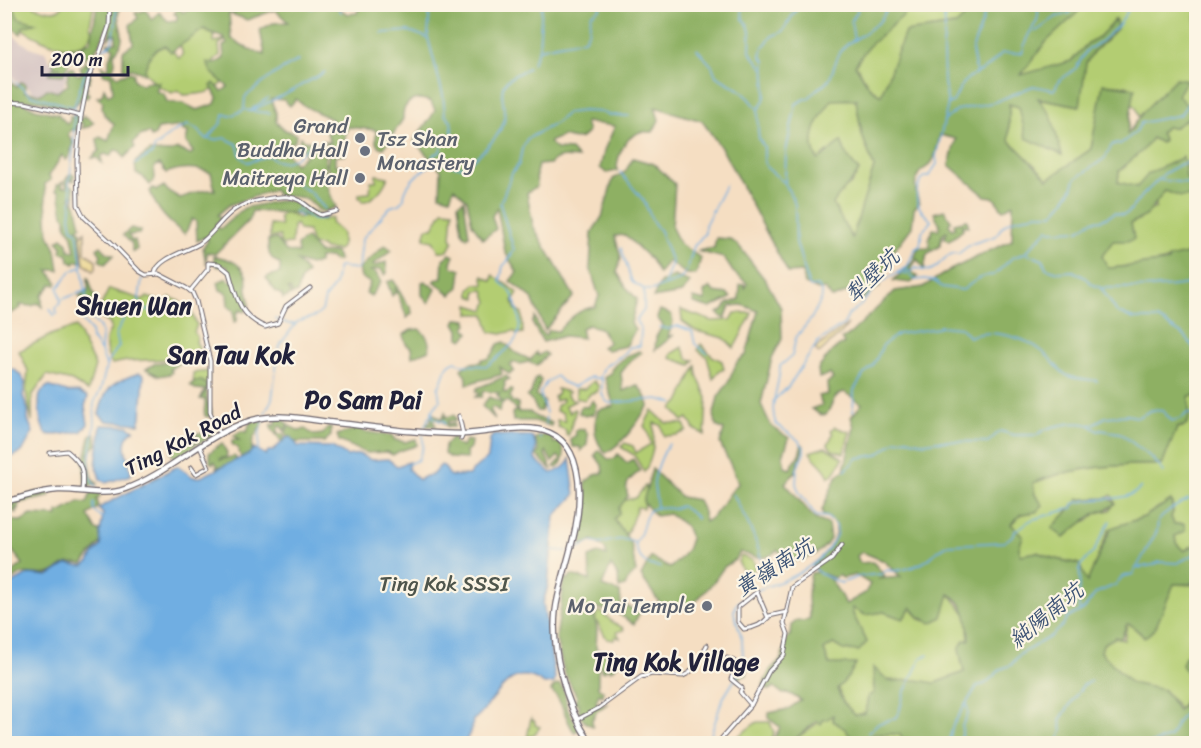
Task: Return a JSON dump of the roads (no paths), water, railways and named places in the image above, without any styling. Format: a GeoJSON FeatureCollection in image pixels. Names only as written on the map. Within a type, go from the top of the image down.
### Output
{"type":"FeatureCollection","features":[{"type":"Feature","properties":{"kind":"main road","name":"Ting Kok Road"},"geometry":{"type":"LineString","coordinates":[[4,502],[45,491],[103,493],[127,489],[239,424],[263,418],[277,417],[462,436],[526,429],[542,430],[559,438],[571,454],[578,480],[577,518],[558,597],[554,628],[560,671],[578,719],[591,744]]}},
{"type":"Feature","properties":{"kind":"street"},"geometry":{"type":"LineString","coordinates":[[110,4],[109,26],[99,56],[89,76],[81,116],[77,160],[78,205],[80,212],[139,272],[146,275],[155,274],[190,291],[196,301],[210,361],[210,412],[220,434]]}},
{"type":"Feature","properties":{"kind":"street"},"geometry":{"type":"LineString","coordinates":[[4,102],[25,103],[81,116]]}},
{"type":"Feature","properties":{"kind":"street"},"geometry":{"type":"LineString","coordinates":[[155,274],[160,263],[198,245],[232,212],[243,205],[290,197],[321,215],[337,211]]}},
{"type":"Feature","properties":{"kind":"street"},"geometry":{"type":"LineString","coordinates":[[190,291],[208,269],[208,263],[214,262],[227,268],[234,294],[250,318],[265,327],[273,326],[280,320],[286,306],[310,288]]}},
{"type":"Feature","properties":{"kind":"street"},"geometry":{"type":"LineString","coordinates":[[459,416],[462,436]]}},
{"type":"Feature","properties":{"kind":"street"},"geometry":{"type":"LineString","coordinates":[[191,467],[196,474],[209,467],[200,447]]}},
{"type":"Feature","properties":{"kind":"street"},"geometry":{"type":"LineString","coordinates":[[50,453],[67,451],[80,464],[82,492]]}},
{"type":"Feature","properties":{"kind":"street"},"geometry":{"type":"LineString","coordinates":[[720,744],[721,739],[751,705],[769,671],[784,656],[788,634],[784,623],[792,587],[832,559],[842,545]]}},
{"type":"Feature","properties":{"kind":"street"},"geometry":{"type":"LineString","coordinates":[[768,618],[757,592],[738,607],[737,616],[742,628],[747,629],[763,624],[768,618],[769,616],[787,612]]}},
{"type":"Feature","properties":{"kind":"street"},"geometry":{"type":"LineString","coordinates":[[578,719],[599,708],[641,677],[652,674],[683,676],[689,673],[696,666],[707,645]]}},
{"type":"Feature","properties":{"kind":"street"},"geometry":{"type":"LineString","coordinates":[[727,658],[734,661],[736,667],[731,679],[742,688],[740,692],[751,705]]}},
{"type":"Feature","properties":{"kind":"water"},"geometry":{"type":"Polygon","coordinates":[[[5,368],[15,370],[25,383],[23,396],[33,432],[22,452],[5,460],[5,368]]]}},
{"type":"Feature","properties":{"kind":"water"},"geometry":{"type":"Polygon","coordinates":[[[139,373],[144,375],[139,424],[106,421],[99,414],[107,391],[123,379],[139,373]]]}},
{"type":"Feature","properties":{"kind":"water"},"geometry":{"type":"Polygon","coordinates":[[[48,386],[67,392],[78,392],[88,397],[85,406],[88,424],[81,432],[47,434],[41,421],[39,401],[41,391],[48,386]]]}},
{"type":"Feature","properties":{"kind":"water"},"geometry":{"type":"Polygon","coordinates":[[[101,425],[128,426],[134,430],[129,434],[125,445],[131,475],[106,483],[100,479],[96,465],[101,425]]]}},
{"type":"Feature","properties":{"kind":"water"},"geometry":{"type":"Polygon","coordinates":[[[493,435],[533,437],[536,447],[535,459],[551,473],[562,468],[570,459],[575,495],[555,516],[548,585],[543,603],[554,683],[544,684],[531,677],[520,676],[511,680],[473,720],[465,743],[5,743],[5,583],[13,583],[29,574],[48,576],[67,564],[83,566],[89,562],[101,546],[103,514],[99,509],[102,506],[178,466],[193,477],[201,477],[249,454],[254,448],[266,455],[286,438],[291,437],[298,446],[332,447],[347,456],[359,454],[371,460],[388,459],[397,466],[409,462],[408,469],[419,480],[432,475],[441,465],[450,476],[469,475],[488,458],[490,439],[493,435]]]}},
{"type":"Feature","properties":{"kind":"waterway"},"geometry":{"type":"LineString","coordinates":[[103,49],[111,44],[113,39],[116,4]]}},
{"type":"Feature","properties":{"kind":"waterway"},"geometry":{"type":"LineString","coordinates":[[299,4],[313,8]]}},
{"type":"Feature","properties":{"kind":"waterway"},"geometry":{"type":"LineString","coordinates":[[338,4],[341,12]]}},
{"type":"Feature","properties":{"kind":"waterway"},"geometry":{"type":"LineString","coordinates":[[428,36],[430,4]]}},
{"type":"Feature","properties":{"kind":"waterway"},"geometry":{"type":"LineString","coordinates":[[532,64],[539,49],[542,4]]}},
{"type":"Feature","properties":{"kind":"waterway"},"geometry":{"type":"LineString","coordinates":[[540,49],[584,39],[589,31],[591,15],[600,9],[600,4]]}},
{"type":"Feature","properties":{"kind":"waterway"},"geometry":{"type":"LineString","coordinates":[[741,4],[743,19],[750,30],[750,52],[763,68]]}},
{"type":"Feature","properties":{"kind":"waterway","name":"黃嶺南坑"},"geometry":{"type":"LineString","coordinates":[[708,744],[722,700],[740,671],[743,657],[742,639],[734,612],[735,606],[752,593],[792,577],[812,565],[828,549],[837,532],[836,525],[827,517],[816,516],[799,492],[796,484],[797,469],[804,453],[804,447],[776,424],[773,409],[780,366],[792,356],[796,337],[811,319],[822,298],[817,286],[810,287],[809,285],[796,242],[795,204],[785,183],[767,168],[764,162],[764,147],[759,139],[758,130],[758,109],[766,93],[765,61],[761,56],[763,47],[772,36],[782,32],[800,4]]}},
{"type":"Feature","properties":{"kind":"waterway"},"geometry":{"type":"LineString","coordinates":[[854,40],[851,21],[857,12],[858,4]]}},
{"type":"Feature","properties":{"kind":"waterway","name":"黃嶺南坑"},"geometry":{"type":"LineString","coordinates":[[785,182],[786,151],[796,104],[808,99],[825,84],[830,78],[839,53],[847,44],[880,21],[887,4]]}},
{"type":"Feature","properties":{"kind":"waterway","name":"犁壁坑"},"geometry":{"type":"LineString","coordinates":[[773,401],[788,387],[818,342],[844,324],[849,314],[861,305],[878,284],[907,267],[915,249],[920,246],[922,232],[931,221],[922,212],[917,201],[917,193],[921,181],[924,177],[928,177],[937,164],[936,156],[948,104],[944,82],[943,4]]}},
{"type":"Feature","properties":{"kind":"waterway"},"geometry":{"type":"LineString","coordinates":[[976,73],[972,50],[986,4]]}},
{"type":"Feature","properties":{"kind":"waterway"},"geometry":{"type":"LineString","coordinates":[[948,104],[953,102],[962,84],[968,78],[989,66],[1002,53],[1022,53],[1037,19],[1037,4]]}},
{"type":"Feature","properties":{"kind":"waterway"},"geometry":{"type":"LineString","coordinates":[[1035,31],[1056,17],[1070,13],[1074,4]]}},
{"type":"Feature","properties":{"kind":"waterway"},"geometry":{"type":"LineString","coordinates":[[944,121],[957,110],[995,102],[1033,86],[1054,90],[1059,81],[1076,68],[1086,51],[1118,26],[1132,4]]}},
{"type":"Feature","properties":{"kind":"waterway"},"geometry":{"type":"LineString","coordinates":[[382,33],[409,31],[428,38],[443,95],[445,115],[451,121],[453,138],[443,139],[440,152],[433,155],[432,164]]}},
{"type":"Feature","properties":{"kind":"waterway"},"geometry":{"type":"LineString","coordinates":[[697,49],[712,66],[716,76],[739,89],[757,108]]}},
{"type":"Feature","properties":{"kind":"waterway"},"geometry":{"type":"LineString","coordinates":[[98,54],[84,76],[74,107],[74,144],[69,183],[72,196],[70,217],[72,228],[77,231],[88,311],[102,333],[101,351]]}},
{"type":"Feature","properties":{"kind":"waterway"},"geometry":{"type":"LineString","coordinates":[[208,139],[221,123],[224,114],[230,116],[244,110],[245,97],[274,74],[299,60]]}},
{"type":"Feature","properties":{"kind":"waterway"},"geometry":{"type":"LineString","coordinates":[[265,413],[272,399],[279,348],[282,342],[297,322],[316,316],[322,311],[325,298],[335,285],[338,268],[359,268],[362,239],[390,207],[399,204],[404,199],[408,186],[418,174],[439,163],[464,167],[487,147],[498,134],[504,121],[502,92],[505,83],[528,68]]}},
{"type":"Feature","properties":{"kind":"waterway"},"geometry":{"type":"LineString","coordinates":[[246,110],[250,111],[286,94],[325,72]]}},
{"type":"Feature","properties":{"kind":"waterway"},"geometry":{"type":"LineString","coordinates":[[4,73],[31,95],[73,107]]}},
{"type":"Feature","properties":{"kind":"waterway"},"geometry":{"type":"LineString","coordinates":[[253,108],[268,98]]}},
{"type":"Feature","properties":{"kind":"waterway"},"geometry":{"type":"LineString","coordinates":[[903,269],[911,272],[916,268],[933,269],[948,256],[958,254],[971,244],[996,236],[1003,226],[1011,221],[1034,214],[1053,214],[1072,189],[1075,179],[1105,158],[1112,145],[1120,144],[1135,133],[1141,123],[1180,115],[1189,102],[1196,98]]}},
{"type":"Feature","properties":{"kind":"waterway"},"geometry":{"type":"LineString","coordinates":[[250,111],[270,113]]}},
{"type":"Feature","properties":{"kind":"waterway"},"geometry":{"type":"LineString","coordinates":[[445,424],[444,421],[433,417],[432,411],[440,401],[438,388],[446,368],[456,361],[462,365],[487,366],[508,348],[517,336],[519,319],[514,300],[510,291],[500,282],[503,266],[514,250],[500,204],[512,173],[519,164],[527,139],[556,123],[567,113],[583,111],[629,116]]}},
{"type":"Feature","properties":{"kind":"waterway"},"geometry":{"type":"LineString","coordinates":[[135,164],[152,154],[155,146],[165,138],[188,125],[205,138],[214,140],[225,138],[237,144],[241,157],[247,162],[269,156],[282,162],[288,161],[314,143]]}},
{"type":"Feature","properties":{"kind":"waterway"},"geometry":{"type":"LineString","coordinates":[[898,273],[911,275],[915,280],[925,279],[934,281],[942,287],[963,290],[981,277],[994,275],[1012,258],[1025,253],[1048,229],[1051,231],[1079,230],[1092,221],[1102,220],[1115,213],[1122,215],[1128,213],[1165,173],[1181,164],[1196,160]]}},
{"type":"Feature","properties":{"kind":"waterway"},"geometry":{"type":"LineString","coordinates":[[620,172],[644,201],[653,222],[660,231],[672,262],[664,285]]}},
{"type":"Feature","properties":{"kind":"waterway"},"geometry":{"type":"LineString","coordinates":[[274,179],[291,175],[325,209]]}},
{"type":"Feature","properties":{"kind":"waterway"},"geometry":{"type":"LineString","coordinates":[[1160,180],[1196,184]]}},
{"type":"Feature","properties":{"kind":"waterway"},"geometry":{"type":"LineString","coordinates":[[600,378],[604,367],[624,354],[630,347],[640,346],[641,329],[636,321],[644,310],[644,290],[652,290],[680,280],[687,270],[694,246],[705,233],[705,225],[726,184]]}},
{"type":"Feature","properties":{"kind":"waterway"},"geometry":{"type":"LineString","coordinates":[[297,208],[313,220],[325,218]]}},
{"type":"Feature","properties":{"kind":"waterway"},"geometry":{"type":"LineString","coordinates":[[294,211],[302,217]]}},
{"type":"Feature","properties":{"kind":"waterway"},"geometry":{"type":"LineString","coordinates":[[621,248],[632,282],[644,289]]}},
{"type":"Feature","properties":{"kind":"waterway"},"geometry":{"type":"LineString","coordinates":[[1027,254],[1043,260],[1046,268],[1059,272],[1073,271],[1084,277],[1101,288],[1117,312],[1134,319],[1158,319],[1185,336],[1196,351]]}},
{"type":"Feature","properties":{"kind":"waterway"},"geometry":{"type":"LineString","coordinates":[[50,309],[54,315],[57,314],[56,308],[61,302],[58,288],[71,271],[81,267]]}},
{"type":"Feature","properties":{"kind":"waterway"},"geometry":{"type":"LineString","coordinates":[[141,310],[139,298],[142,278]]}},
{"type":"Feature","properties":{"kind":"waterway"},"geometry":{"type":"LineString","coordinates":[[1102,288],[1162,287],[1196,282]]}},
{"type":"Feature","properties":{"kind":"waterway"},"geometry":{"type":"LineString","coordinates":[[63,299],[87,290]]}},
{"type":"Feature","properties":{"kind":"waterway"},"geometry":{"type":"LineString","coordinates":[[96,488],[90,477],[89,463],[95,423],[94,403],[101,389],[107,363],[119,346],[116,334],[126,314],[152,309],[163,315]]}},
{"type":"Feature","properties":{"kind":"waterway"},"geometry":{"type":"LineString","coordinates":[[275,319],[296,324]]}},
{"type":"Feature","properties":{"kind":"waterway"},"geometry":{"type":"LineString","coordinates":[[83,322],[91,331],[92,339],[101,351],[106,365]]}},
{"type":"Feature","properties":{"kind":"waterway"},"geometry":{"type":"LineString","coordinates":[[659,327],[669,329],[678,326],[692,331],[695,344],[707,353]]}},
{"type":"Feature","properties":{"kind":"waterway"},"geometry":{"type":"LineString","coordinates":[[853,412],[854,390],[864,374],[873,366],[883,345],[898,334],[940,326],[961,328],[969,337],[987,333],[1018,338],[1043,352],[1066,375],[1097,381]]}},
{"type":"Feature","properties":{"kind":"waterway"},"geometry":{"type":"LineString","coordinates":[[546,413],[540,393],[546,383],[556,376],[562,382],[574,387],[591,377],[602,379],[602,394],[609,403],[658,399],[673,403]]}},
{"type":"Feature","properties":{"kind":"waterway"},"geometry":{"type":"LineString","coordinates":[[1091,425],[1106,417],[1127,415],[1138,417],[1152,410],[1163,411],[1172,421],[1182,418],[1187,413],[1196,415]]}},
{"type":"Feature","properties":{"kind":"waterway"},"geometry":{"type":"LineString","coordinates":[[424,427],[432,412]]}},
{"type":"Feature","properties":{"kind":"waterway"},"geometry":{"type":"LineString","coordinates":[[545,425],[546,417]]}},
{"type":"Feature","properties":{"kind":"waterway"},"geometry":{"type":"LineString","coordinates":[[258,450],[264,420]]}},
{"type":"Feature","properties":{"kind":"waterway"},"geometry":{"type":"LineString","coordinates":[[845,471],[857,458],[877,455],[896,441],[907,439],[924,443],[988,442],[1000,431],[1014,435],[1037,435],[1055,426],[1078,423],[1090,425],[1098,431],[1120,433],[1152,458],[1164,472]]}},
{"type":"Feature","properties":{"kind":"waterway"},"geometry":{"type":"LineString","coordinates":[[408,464],[418,460],[423,447],[423,435]]}},
{"type":"Feature","properties":{"kind":"waterway"},"geometry":{"type":"LineString","coordinates":[[656,508],[654,480],[659,463],[669,444]]}},
{"type":"Feature","properties":{"kind":"waterway"},"geometry":{"type":"LineString","coordinates":[[812,566],[819,573],[841,583],[861,576],[882,574],[887,570],[906,569],[924,562],[948,545],[1004,542],[1031,520],[1072,508],[1073,504],[1081,501],[1128,496],[1141,487]]}},
{"type":"Feature","properties":{"kind":"waterway"},"geometry":{"type":"LineString","coordinates":[[733,494],[754,537],[762,565]]}},
{"type":"Feature","properties":{"kind":"waterway"},"geometry":{"type":"LineString","coordinates":[[1137,567],[1157,531],[1158,521],[1169,510],[1189,499]]}},
{"type":"Feature","properties":{"kind":"waterway"},"geometry":{"type":"LineString","coordinates":[[94,503],[94,511],[103,518]]}},
{"type":"Feature","properties":{"kind":"waterway"},"geometry":{"type":"LineString","coordinates":[[576,549],[591,542],[600,544],[623,540],[635,543],[646,517],[654,508],[673,509],[681,506],[697,519]]}},
{"type":"Feature","properties":{"kind":"waterway"},"geometry":{"type":"LineString","coordinates":[[1079,610],[1080,566],[1094,551],[1110,521]]}},
{"type":"Feature","properties":{"kind":"waterway"},"geometry":{"type":"LineString","coordinates":[[635,544],[643,560],[650,565],[660,567]]}},
{"type":"Feature","properties":{"kind":"waterway","name":"純陽南坑"},"geometry":{"type":"LineString","coordinates":[[1194,554],[1196,547]]}},
{"type":"Feature","properties":{"kind":"waterway"},"geometry":{"type":"LineString","coordinates":[[551,550],[567,551]]}},
{"type":"Feature","properties":{"kind":"waterway","name":"純陽南坑"},"geometry":{"type":"LineString","coordinates":[[948,744],[953,725],[977,686],[985,684],[1001,669],[1011,665],[1019,655],[1051,636],[1066,619],[1084,609],[1096,593],[1115,585],[1122,577],[1133,574],[1136,568],[1159,562],[1177,563],[1196,554]]}},
{"type":"Feature","properties":{"kind":"waterway"},"geometry":{"type":"LineString","coordinates":[[868,733],[877,724],[895,718],[899,713],[904,693],[921,658],[928,654]]}},
{"type":"Feature","properties":{"kind":"waterway"},"geometry":{"type":"LineString","coordinates":[[1056,744],[1062,731],[1060,720],[1083,685],[1091,681]]}},
{"type":"Feature","properties":{"kind":"waterway"},"geometry":{"type":"LineString","coordinates":[[1150,744],[1170,737],[1185,713],[1190,703],[1191,693],[1196,687]]}},
{"type":"Feature","properties":{"kind":"waterway"},"geometry":{"type":"LineString","coordinates":[[962,739],[962,726],[968,714],[967,704]]}},
{"type":"Feature","properties":{"kind":"waterway"},"geometry":{"type":"LineString","coordinates":[[960,737],[966,744]]}},
{"type":"Feature","properties":{"kind":"place","name":"Grand Buddha Hall"},"geometry":{"type":"Point","coordinates":[360,138]}},
{"type":"Feature","properties":{"kind":"place","name":"Tsz Shan Monastery"},"geometry":{"type":"Point","coordinates":[365,151]}},
{"type":"Feature","properties":{"kind":"place","name":"Maitreya Hall"},"geometry":{"type":"Point","coordinates":[360,178]}},
{"type":"Feature","properties":{"kind":"place","name":"Mo Tai Temple"},"geometry":{"type":"Point","coordinates":[707,606]}},
{"type":"Feature","properties":{"kind":"district","name":"Shuen Wan"},"geometry":{"type":"Point","coordinates":[134,306]}},
{"type":"Feature","properties":{"kind":"district","name":"San Tau Kok"},"geometry":{"type":"Point","coordinates":[231,355]}},
{"type":"Feature","properties":{"kind":"district","name":"Po Sam Pai"},"geometry":{"type":"Point","coordinates":[363,400]}},
{"type":"Feature","properties":{"kind":"district","name":"Ting Kok Village"},"geometry":{"type":"Point","coordinates":[676,662]}},
{"type":"Feature","properties":{"kind":"park label","name":"Ting Kok SSSI"},"geometry":{"type":"Point","coordinates":[444,584]}}]}
